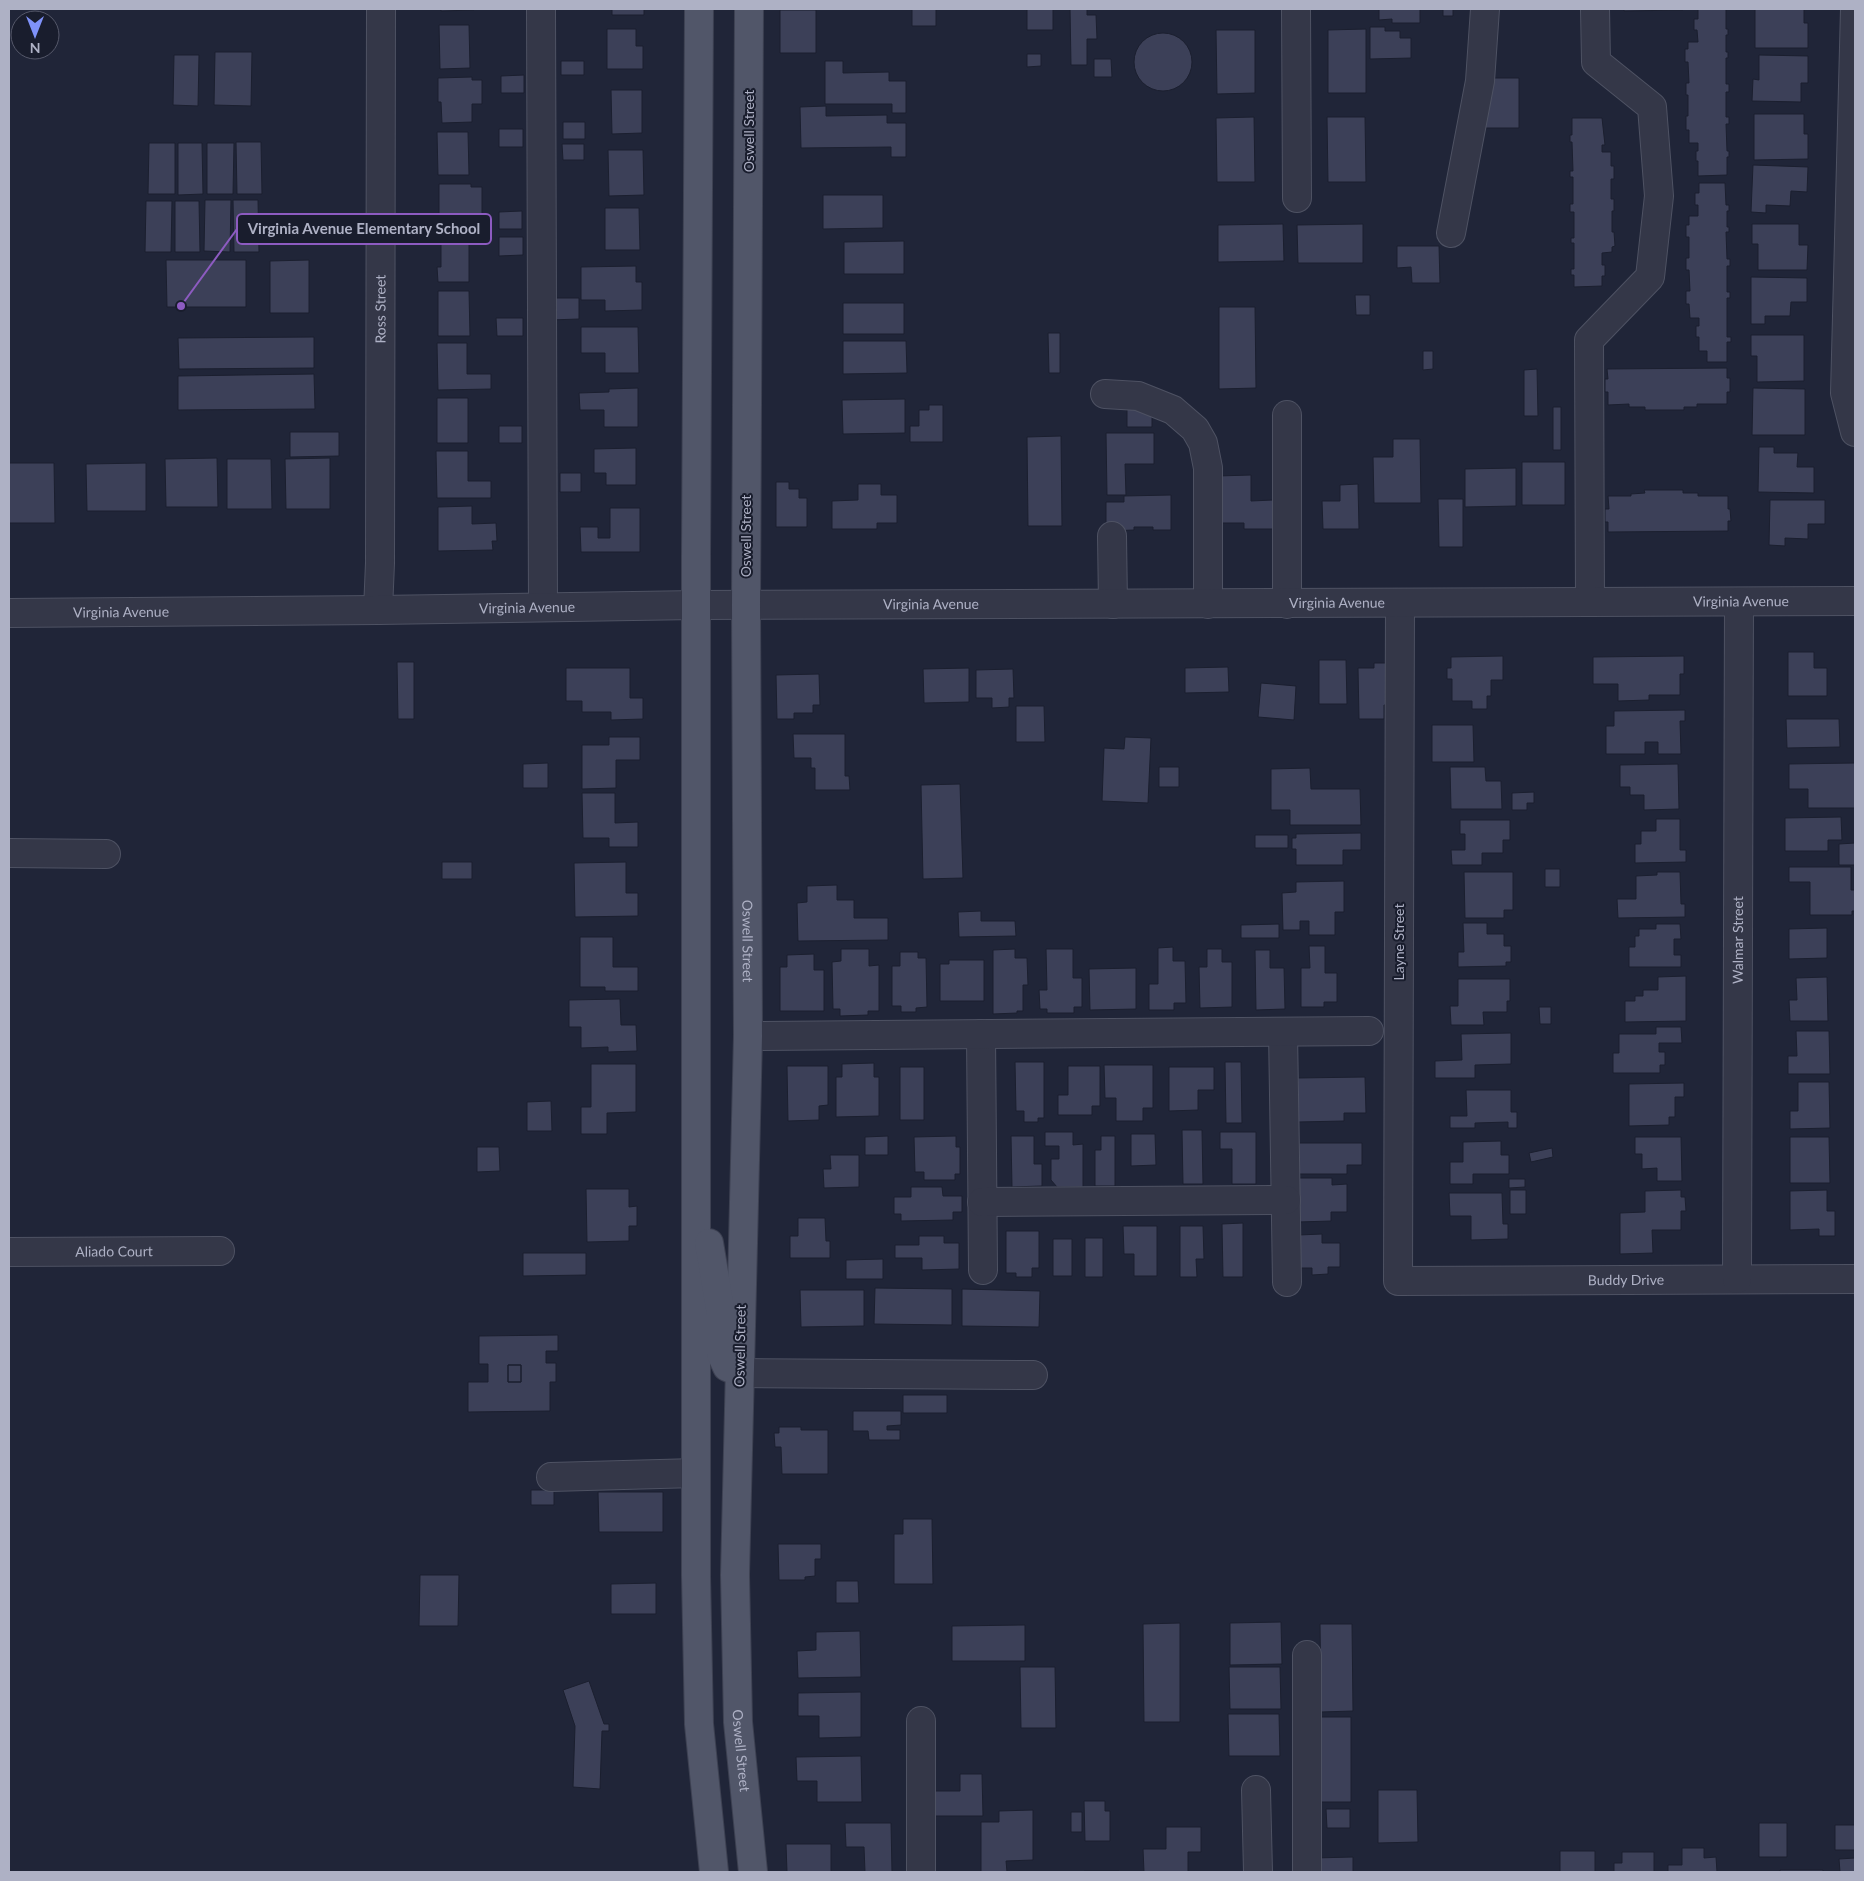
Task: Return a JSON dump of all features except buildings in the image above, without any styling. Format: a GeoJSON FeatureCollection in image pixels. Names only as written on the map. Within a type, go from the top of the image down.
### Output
{"type":"FeatureCollection","features":[{"type":"Feature","properties":{"kind":"main road"},"geometry":{"type":"LineString","coordinates":[[699,9],[696,604],[696,1473],[699,1724],[714,1872]]}},
{"type":"Feature","properties":{"kind":"main road","name":"Oswell Street"},"geometry":{"type":"LineString","coordinates":[[749,9],[746,605],[748,1036],[735,1575],[738,1722],[753,1872]]}},
{"type":"Feature","properties":{"kind":"main road"},"geometry":{"type":"LineString","coordinates":[[696,1150],[721,1314],[721,1354],[726,1367],[740,1373]]}},
{"type":"Feature","properties":{"kind":"street","name":"Ross Street"},"geometry":{"type":"LineString","coordinates":[[378,610],[380,563],[381,9]]}},
{"type":"Feature","properties":{"kind":"street"},"geometry":{"type":"LineString","coordinates":[[541,9],[543,607]]}},
{"type":"Feature","properties":{"kind":"street"},"geometry":{"type":"LineString","coordinates":[[1296,9],[1297,198]]}},
{"type":"Feature","properties":{"kind":"street"},"geometry":{"type":"LineString","coordinates":[[1451,233],[1480,81],[1485,9]]}},
{"type":"Feature","properties":{"kind":"street"},"geometry":{"type":"LineString","coordinates":[[1590,602],[1589,340],[1650,277],[1659,196],[1652,107],[1596,62],[1595,9]]}},
{"type":"Feature","properties":{"kind":"street"},"geometry":{"type":"LineString","coordinates":[[1855,9],[1845,394],[1855,432]]}},
{"type":"Feature","properties":{"kind":"street"},"geometry":{"type":"LineString","coordinates":[[1105,394],[1138,396],[1173,410],[1196,429],[1203,442],[1208,468],[1208,604]]}},
{"type":"Feature","properties":{"kind":"street"},"geometry":{"type":"LineString","coordinates":[[1287,415],[1287,604]]}},
{"type":"Feature","properties":{"kind":"street"},"geometry":{"type":"LineString","coordinates":[[1112,536],[1113,604]]}},
{"type":"Feature","properties":{"kind":"street","name":"Virginia Avenue"},"geometry":{"type":"LineString","coordinates":[[9,613],[378,610],[696,604],[1287,604],[1855,601]]}},
{"type":"Feature","properties":{"kind":"street","name":"Walmar Street"},"geometry":{"type":"LineString","coordinates":[[1737,1280],[1739,602]]}},
{"type":"Feature","properties":{"kind":"street","name":"Layne Street"},"geometry":{"type":"LineString","coordinates":[[1398,1281],[1400,603]]}},
{"type":"Feature","properties":{"kind":"street"},"geometry":{"type":"LineString","coordinates":[[9,853],[106,854]]}},
{"type":"Feature","properties":{"kind":"street"},"geometry":{"type":"LineString","coordinates":[[748,1036],[1369,1031]]}},
{"type":"Feature","properties":{"kind":"street"},"geometry":{"type":"LineString","coordinates":[[1283,1032],[1287,1282]]}},
{"type":"Feature","properties":{"kind":"street"},"geometry":{"type":"LineString","coordinates":[[981,1034],[983,1270]]}},
{"type":"Feature","properties":{"kind":"street"},"geometry":{"type":"LineString","coordinates":[[982,1202],[1286,1200]]}},
{"type":"Feature","properties":{"kind":"street","name":"Aliado Court"},"geometry":{"type":"LineString","coordinates":[[9,1252],[220,1251]]}},
{"type":"Feature","properties":{"kind":"street","name":"Buddy Drive"},"geometry":{"type":"LineString","coordinates":[[1398,1281],[1855,1279]]}},
{"type":"Feature","properties":{"kind":"street"},"geometry":{"type":"LineString","coordinates":[[740,1373],[1033,1374]]}},
{"type":"Feature","properties":{"kind":"street"},"geometry":{"type":"LineString","coordinates":[[551,1477],[696,1473]]}},
{"type":"Feature","properties":{"kind":"street"},"geometry":{"type":"LineString","coordinates":[[1307,1655],[1307,1872]]}},
{"type":"Feature","properties":{"kind":"street"},"geometry":{"type":"LineString","coordinates":[[921,1721],[921,1872]]}},
{"type":"Feature","properties":{"kind":"street"},"geometry":{"type":"LineString","coordinates":[[1256,1790],[1258,1872]]}},
{"type":"Feature","properties":{"kind":"place","name":"Virginia Avenue Elementary School"},"geometry":{"type":"Point","coordinates":[181,306]}}]}
